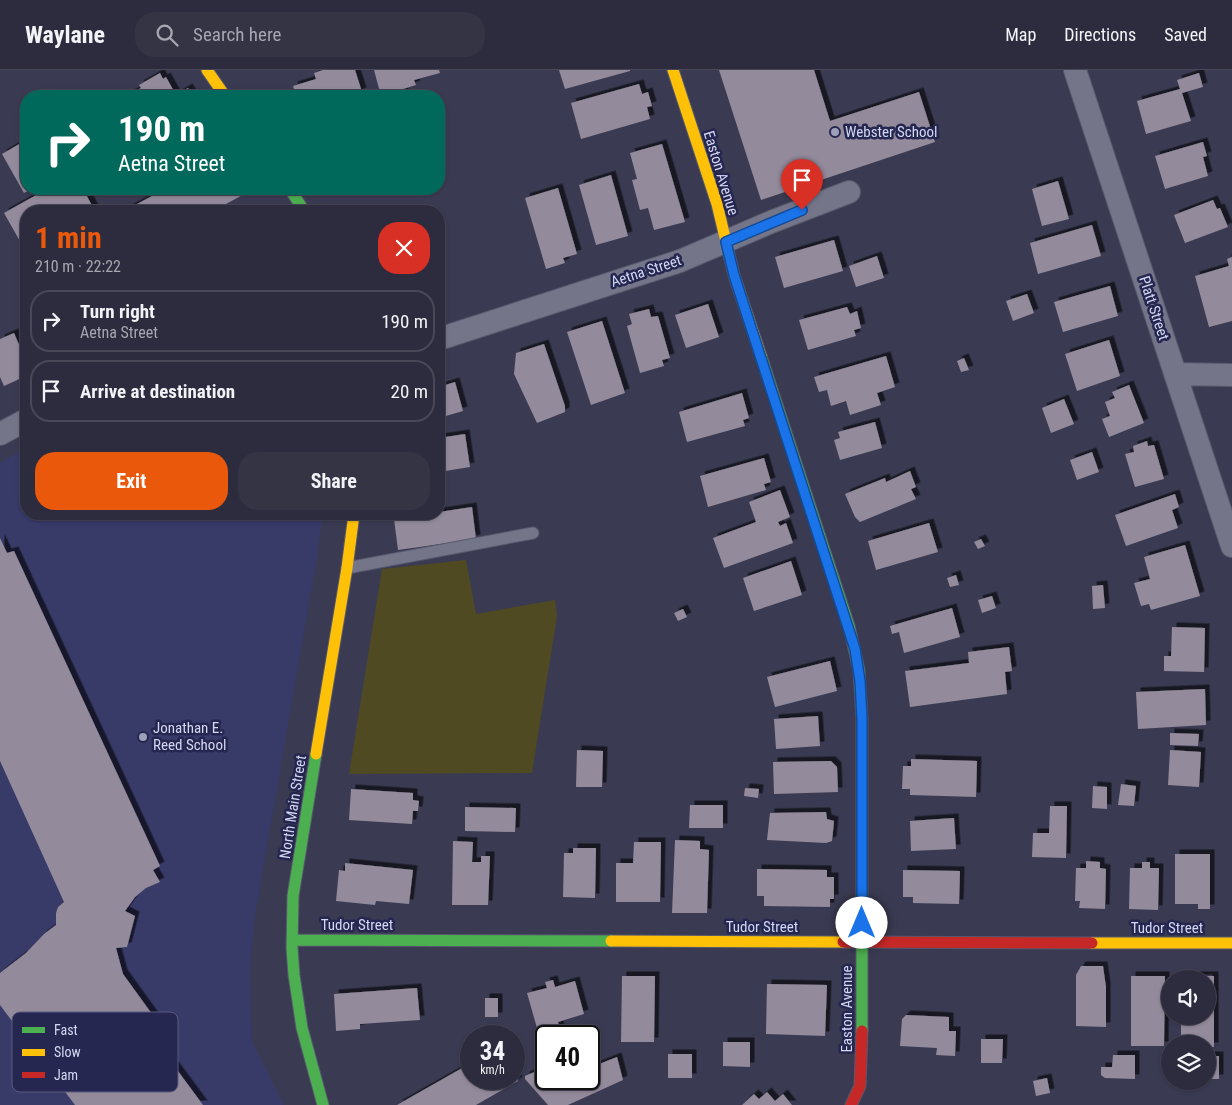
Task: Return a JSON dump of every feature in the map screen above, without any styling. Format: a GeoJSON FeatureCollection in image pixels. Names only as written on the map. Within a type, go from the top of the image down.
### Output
{"type":"FeatureCollection","features":[{"type":"Feature","properties":{"kind":"street"},"geometry":{"type":"LineString","coordinates":[[206,70],[221,90]]}},
{"type":"Feature","properties":{"kind":"street","name":"Easton Avenue"},"geometry":{"type":"LineString","coordinates":[[672,70],[714,194],[734,275],[855,649],[862,719],[862,1064],[860,1086],[852,1105]]}},
{"type":"Feature","properties":{"kind":"street","name":"Platt Street"},"geometry":{"type":"LineString","coordinates":[[1075,70],[1232,546]]}},
{"type":"Feature","properties":{"kind":"street","name":"Aetna Street"},"geometry":{"type":"LineString","coordinates":[[445,336],[680,260],[849,192]]}},
{"type":"Feature","properties":{"kind":"street"},"geometry":{"type":"LineString","coordinates":[[1175,374],[1232,374]]}},
{"type":"Feature","properties":{"kind":"street"},"geometry":{"type":"LineString","coordinates":[[0,434],[20,423]]}},
{"type":"Feature","properties":{"kind":"street","name":"North Main Street"},"geometry":{"type":"LineString","coordinates":[[323,1105],[305,1040],[294,971],[292,940],[294,896],[353,520]]}},
{"type":"Feature","properties":{"kind":"street","name":"Tudor Street"},"geometry":{"type":"LineString","coordinates":[[292,940],[1232,943]]}},
{"type":"Feature","properties":{"kind":"lane"},"geometry":{"type":"LineString","coordinates":[[347,568],[533,533]]}},
{"type":"Feature","properties":{"kind":"shaded area","name":"Jonathan E. Reed School"},"geometry":{"type":"Polygon","coordinates":[[[20,451],[20,520],[322,520],[252,943],[250,975],[252,1041],[284,1105],[0,1105],[0,463],[20,451]]]}},
{"type":"Feature","properties":{"kind":"shaded area"},"geometry":{"type":"Polygon","coordinates":[[[466,560],[476,614],[555,600],[557,616],[532,773],[349,774],[382,569],[466,560]]]}},
{"type":"Feature","properties":{"kind":"building"},"geometry":{"type":"Polygon","coordinates":[[[323,70],[355,70],[361,90],[294,90],[293,86],[316,79],[314,73],[323,70]]]}},
{"type":"Feature","properties":{"kind":"building"},"geometry":{"type":"Polygon","coordinates":[[[374,70],[439,70],[440,73],[414,80],[416,85],[403,90],[379,90],[374,70]]]}},
{"type":"Feature","properties":{"kind":"building"},"geometry":{"type":"Polygon","coordinates":[[[559,70],[630,70],[630,71],[565,89],[559,70]]]}},
{"type":"Feature","properties":{"kind":"building","name":"Webster School"},"geometry":{"type":"Polygon","coordinates":[[[719,70],[814,70],[830,121],[919,92],[935,142],[761,200],[719,70]]]}},
{"type":"Feature","properties":{"kind":"building"},"geometry":{"type":"Polygon","coordinates":[[[160,73],[163,79],[166,77],[173,90],[137,90],[141,88],[139,85],[160,73]]]}},
{"type":"Feature","properties":{"kind":"building"},"geometry":{"type":"Polygon","coordinates":[[[1199,73],[1203,87],[1182,93],[1191,121],[1146,134],[1137,101],[1180,89],[1177,80],[1199,73]]]}},
{"type":"Feature","properties":{"kind":"building"},"geometry":{"type":"Polygon","coordinates":[[[639,84],[642,94],[648,92],[652,106],[647,107],[650,119],[581,139],[571,103],[639,84]]]}},
{"type":"Feature","properties":{"kind":"building"},"geometry":{"type":"Polygon","coordinates":[[[1203,142],[1207,156],[1203,157],[1208,176],[1165,189],[1155,156],[1203,142]]]}},
{"type":"Feature","properties":{"kind":"building"},"geometry":{"type":"Polygon","coordinates":[[[20,144],[20,186],[2,154],[20,144]]]}},
{"type":"Feature","properties":{"kind":"building"},"geometry":{"type":"Polygon","coordinates":[[[662,144],[685,222],[654,230],[648,208],[640,210],[632,180],[637,179],[630,153],[662,144]]]}},
{"type":"Feature","properties":{"kind":"building"},"geometry":{"type":"Polygon","coordinates":[[[611,175],[628,236],[596,245],[579,185],[611,175]]]}},
{"type":"Feature","properties":{"kind":"building"},"geometry":{"type":"Polygon","coordinates":[[[1058,181],[1069,219],[1042,226],[1032,189],[1058,181]]]}},
{"type":"Feature","properties":{"kind":"building"},"geometry":{"type":"Polygon","coordinates":[[[558,188],[577,254],[563,258],[565,263],[546,269],[525,198],[558,188]]]}},
{"type":"Feature","properties":{"kind":"building"},"geometry":{"type":"Polygon","coordinates":[[[36,195],[86,195],[92,205],[20,205],[20,241],[4,213],[36,195]]]}},
{"type":"Feature","properties":{"kind":"building"},"geometry":{"type":"Polygon","coordinates":[[[154,195],[243,195],[224,205],[135,205],[154,195]]]}},
{"type":"Feature","properties":{"kind":"building"},"geometry":{"type":"Polygon","coordinates":[[[1213,200],[1217,209],[1220,208],[1228,227],[1185,243],[1174,215],[1213,200]]]}},
{"type":"Feature","properties":{"kind":"building"},"geometry":{"type":"Polygon","coordinates":[[[1092,225],[1101,256],[1038,274],[1030,243],[1092,225]]]}},
{"type":"Feature","properties":{"kind":"building"},"geometry":{"type":"Polygon","coordinates":[[[834,240],[843,271],[784,288],[775,257],[834,240]]]}},
{"type":"Feature","properties":{"kind":"building"},"geometry":{"type":"Polygon","coordinates":[[[877,256],[884,278],[856,287],[849,266],[877,256]]]}},
{"type":"Feature","properties":{"kind":"building"},"geometry":{"type":"Polygon","coordinates":[[[1232,257],[1232,321],[1209,327],[1195,276],[1229,266],[1227,259],[1232,257]]]}},
{"type":"Feature","properties":{"kind":"building"},"geometry":{"type":"Polygon","coordinates":[[[1110,286],[1118,316],[1063,332],[1054,302],[1110,286]]]}},
{"type":"Feature","properties":{"kind":"building"},"geometry":{"type":"Polygon","coordinates":[[[1027,294],[1034,313],[1013,321],[1006,301],[1027,294]]]}},
{"type":"Feature","properties":{"kind":"building"},"geometry":{"type":"Polygon","coordinates":[[[708,304],[719,337],[686,348],[675,315],[708,304]]]}},
{"type":"Feature","properties":{"kind":"building"},"geometry":{"type":"Polygon","coordinates":[[[847,307],[850,314],[857,311],[861,328],[854,330],[856,336],[808,350],[799,320],[847,307]]]}},
{"type":"Feature","properties":{"kind":"building"},"geometry":{"type":"Polygon","coordinates":[[[649,309],[651,317],[658,316],[670,358],[662,360],[664,366],[640,373],[627,326],[632,324],[629,314],[649,309]]]}},
{"type":"Feature","properties":{"kind":"building"},"geometry":{"type":"Polygon","coordinates":[[[602,321],[625,393],[591,405],[567,332],[602,321]]]}},
{"type":"Feature","properties":{"kind":"building"},"geometry":{"type":"Polygon","coordinates":[[[14,333],[20,347],[20,379],[4,386],[0,377],[0,339],[14,333]]]}},
{"type":"Feature","properties":{"kind":"building"},"geometry":{"type":"Polygon","coordinates":[[[1109,340],[1120,376],[1077,391],[1065,354],[1109,340]]]}},
{"type":"Feature","properties":{"kind":"building"},"geometry":{"type":"Polygon","coordinates":[[[544,344],[565,406],[565,412],[537,423],[514,374],[516,353],[544,344]]]}},
{"type":"Feature","properties":{"kind":"building"},"geometry":{"type":"Polygon","coordinates":[[[886,356],[895,387],[877,393],[881,405],[850,415],[846,401],[831,406],[827,390],[819,392],[814,377],[886,356]]]}},
{"type":"Feature","properties":{"kind":"building"},"geometry":{"type":"Polygon","coordinates":[[[964,358],[969,370],[961,372],[957,361],[964,358]]]}},
{"type":"Feature","properties":{"kind":"building"},"geometry":{"type":"Polygon","coordinates":[[[455,382],[463,411],[445,416],[445,385],[455,382]]]}},
{"type":"Feature","properties":{"kind":"building"},"geometry":{"type":"Polygon","coordinates":[[[1129,385],[1144,423],[1109,437],[1102,419],[1110,416],[1105,402],[1115,398],[1112,392],[1129,385]]]}},
{"type":"Feature","properties":{"kind":"building"},"geometry":{"type":"Polygon","coordinates":[[[742,393],[749,418],[743,420],[745,426],[687,442],[679,412],[742,393]]]}},
{"type":"Feature","properties":{"kind":"building"},"geometry":{"type":"Polygon","coordinates":[[[1064,399],[1074,424],[1051,433],[1042,408],[1064,399]]]}},
{"type":"Feature","properties":{"kind":"building"},"geometry":{"type":"Polygon","coordinates":[[[875,422],[882,448],[840,460],[834,440],[840,438],[838,432],[875,422]]]}},
{"type":"Feature","properties":{"kind":"building"},"geometry":{"type":"Polygon","coordinates":[[[465,434],[470,467],[445,471],[445,437],[465,434]]]}},
{"type":"Feature","properties":{"kind":"building"},"geometry":{"type":"Polygon","coordinates":[[[1147,441],[1148,446],[1154,445],[1164,479],[1135,487],[1125,454],[1134,452],[1133,446],[1147,441]]]}},
{"type":"Feature","properties":{"kind":"building"},"geometry":{"type":"Polygon","coordinates":[[[1092,452],[1099,472],[1077,480],[1070,460],[1092,452]]]}},
{"type":"Feature","properties":{"kind":"building"},"geometry":{"type":"Polygon","coordinates":[[[764,458],[771,482],[764,484],[766,490],[708,507],[700,476],[764,458]]]}},
{"type":"Feature","properties":{"kind":"building"},"geometry":{"type":"Polygon","coordinates":[[[910,471],[916,487],[911,489],[916,499],[860,522],[855,517],[845,494],[885,478],[886,482],[910,471]]]}},
{"type":"Feature","properties":{"kind":"building"},"geometry":{"type":"Polygon","coordinates":[[[780,490],[790,517],[778,522],[780,526],[786,523],[793,543],[724,568],[713,538],[756,522],[749,502],[780,490]]]}},
{"type":"Feature","properties":{"kind":"building"},"geometry":{"type":"Polygon","coordinates":[[[1175,494],[1179,507],[1172,510],[1178,528],[1126,546],[1115,515],[1175,494]]]}},
{"type":"Feature","properties":{"kind":"building"},"geometry":{"type":"Polygon","coordinates":[[[472,507],[476,539],[398,550],[394,520],[445,520],[445,511],[472,507]]]}},
{"type":"Feature","properties":{"kind":"building"},"geometry":{"type":"Polygon","coordinates":[[[929,523],[938,552],[876,570],[868,541],[929,523]]]}},
{"type":"Feature","properties":{"kind":"building"},"geometry":{"type":"Polygon","coordinates":[[[0,538],[7,553],[14,551],[160,866],[153,870],[160,882],[146,888],[135,897],[125,911],[135,916],[127,947],[116,948],[123,974],[151,1012],[12,1012],[12,1021],[0,1005],[0,973],[26,953],[44,934],[56,925],[58,907],[64,902],[0,761],[0,538]]]}},
{"type":"Feature","properties":{"kind":"building"},"geometry":{"type":"Polygon","coordinates":[[[981,539],[985,546],[978,549],[974,542],[981,539]]]}},
{"type":"Feature","properties":{"kind":"building"},"geometry":{"type":"Polygon","coordinates":[[[1185,545],[1200,596],[1151,610],[1149,604],[1141,606],[1134,583],[1150,579],[1144,557],[1185,545]]]}},
{"type":"Feature","properties":{"kind":"building"},"geometry":{"type":"Polygon","coordinates":[[[791,561],[802,595],[754,611],[743,578],[791,561]]]}},
{"type":"Feature","properties":{"kind":"building"},"geometry":{"type":"Polygon","coordinates":[[[956,575],[959,585],[950,587],[947,578],[956,575]]]}},
{"type":"Feature","properties":{"kind":"building"},"geometry":{"type":"Polygon","coordinates":[[[1103,585],[1105,608],[1093,609],[1092,586],[1103,585]]]}},
{"type":"Feature","properties":{"kind":"building"},"geometry":{"type":"Polygon","coordinates":[[[992,596],[996,608],[982,613],[978,600],[992,596]]]}},
{"type":"Feature","properties":{"kind":"building"},"geometry":{"type":"Polygon","coordinates":[[[952,608],[960,637],[904,653],[899,632],[892,634],[890,626],[952,608]]]}},
{"type":"Feature","properties":{"kind":"building"},"geometry":{"type":"Polygon","coordinates":[[[683,609],[687,617],[678,621],[674,613],[683,609]]]}},
{"type":"Feature","properties":{"kind":"building"},"geometry":{"type":"Polygon","coordinates":[[[1172,627],[1205,628],[1204,672],[1164,671],[1164,656],[1171,656],[1172,627]]]}},
{"type":"Feature","properties":{"kind":"building"},"geometry":{"type":"Polygon","coordinates":[[[1009,647],[1012,671],[1005,672],[1007,694],[910,707],[905,671],[969,663],[968,652],[1009,647]]]}},
{"type":"Feature","properties":{"kind":"building"},"geometry":{"type":"Polygon","coordinates":[[[830,661],[837,691],[775,707],[767,677],[830,661]]]}},
{"type":"Feature","properties":{"kind":"building"},"geometry":{"type":"Polygon","coordinates":[[[1205,689],[1206,725],[1138,729],[1136,692],[1205,689]]]}},
{"type":"Feature","properties":{"kind":"building"},"geometry":{"type":"Polygon","coordinates":[[[818,716],[820,746],[776,749],[774,719],[818,716]]]}},
{"type":"Feature","properties":{"kind":"building"},"geometry":{"type":"Polygon","coordinates":[[[1170,733],[1199,734],[1198,746],[1170,745],[1170,733]]]}},
{"type":"Feature","properties":{"kind":"building"},"geometry":{"type":"Polygon","coordinates":[[[577,750],[603,751],[602,787],[576,787],[577,750]]]}},
{"type":"Feature","properties":{"kind":"building"},"geometry":{"type":"Polygon","coordinates":[[[1170,750],[1201,752],[1199,787],[1168,785],[1170,750]]]}},
{"type":"Feature","properties":{"kind":"building"},"geometry":{"type":"Polygon","coordinates":[[[911,759],[977,761],[976,797],[910,795],[910,789],[902,789],[903,766],[911,766],[911,759]]]}},
{"type":"Feature","properties":{"kind":"building"},"geometry":{"type":"Polygon","coordinates":[[[831,761],[837,767],[838,792],[774,794],[773,762],[831,761]]]}},
{"type":"Feature","properties":{"kind":"building"},"geometry":{"type":"Polygon","coordinates":[[[1121,784],[1136,786],[1134,806],[1118,805],[1121,784]]]}},
{"type":"Feature","properties":{"kind":"building"},"geometry":{"type":"Polygon","coordinates":[[[1093,786],[1107,787],[1107,809],[1092,808],[1093,786]]]}},
{"type":"Feature","properties":{"kind":"building"},"geometry":{"type":"Polygon","coordinates":[[[745,788],[759,789],[758,798],[744,796],[745,788]]]}},
{"type":"Feature","properties":{"kind":"building"},"geometry":{"type":"Polygon","coordinates":[[[351,789],[413,793],[413,800],[419,801],[418,811],[413,811],[412,824],[349,820],[351,789]]]}},
{"type":"Feature","properties":{"kind":"building"},"geometry":{"type":"Polygon","coordinates":[[[690,805],[723,805],[723,828],[689,828],[690,805]]]}},
{"type":"Feature","properties":{"kind":"building"},"geometry":{"type":"Polygon","coordinates":[[[1050,806],[1067,806],[1066,858],[1032,857],[1033,833],[1049,833],[1050,806]]]}},
{"type":"Feature","properties":{"kind":"building"},"geometry":{"type":"Polygon","coordinates":[[[465,807],[516,808],[515,832],[465,831],[465,807]]]}},
{"type":"Feature","properties":{"kind":"building"},"geometry":{"type":"Polygon","coordinates":[[[826,812],[827,819],[834,821],[832,841],[826,843],[767,840],[770,813],[826,812]]]}},
{"type":"Feature","properties":{"kind":"building"},"geometry":{"type":"Polygon","coordinates":[[[954,818],[956,849],[911,851],[910,821],[954,818]]]}},
{"type":"Feature","properties":{"kind":"building"},"geometry":{"type":"Polygon","coordinates":[[[675,840],[700,841],[700,849],[709,850],[707,913],[672,913],[675,840]]]}},
{"type":"Feature","properties":{"kind":"building"},"geometry":{"type":"Polygon","coordinates":[[[453,841],[473,842],[472,862],[481,862],[481,856],[490,856],[488,905],[452,905],[453,841]]]}},
{"type":"Feature","properties":{"kind":"building"},"geometry":{"type":"Polygon","coordinates":[[[634,842],[661,842],[660,902],[616,902],[616,863],[633,863],[634,842]]]}},
{"type":"Feature","properties":{"kind":"building"},"geometry":{"type":"Polygon","coordinates":[[[573,848],[596,848],[595,898],[563,897],[564,853],[573,853],[573,848]]]}},
{"type":"Feature","properties":{"kind":"building"},"geometry":{"type":"Polygon","coordinates":[[[1175,854],[1210,854],[1210,909],[1198,909],[1198,904],[1175,904],[1175,854]]]}},
{"type":"Feature","properties":{"kind":"building"},"geometry":{"type":"Polygon","coordinates":[[[1086,861],[1100,862],[1100,868],[1106,869],[1105,909],[1079,908],[1080,901],[1075,901],[1076,868],[1086,868],[1086,861]]]}},
{"type":"Feature","properties":{"kind":"building"},"geometry":{"type":"Polygon","coordinates":[[[1142,862],[1150,862],[1150,868],[1159,868],[1158,910],[1129,909],[1130,868],[1142,868],[1142,862]]]}},
{"type":"Feature","properties":{"kind":"building"},"geometry":{"type":"Polygon","coordinates":[[[345,863],[413,870],[409,904],[376,901],[375,905],[336,901],[339,870],[345,871],[345,863]]]}},
{"type":"Feature","properties":{"kind":"building"},"geometry":{"type":"Polygon","coordinates":[[[757,869],[827,870],[827,877],[834,877],[834,899],[830,899],[830,907],[764,906],[764,896],[757,896],[757,869]]]}},
{"type":"Feature","properties":{"kind":"building"},"geometry":{"type":"Polygon","coordinates":[[[903,870],[960,871],[959,904],[913,903],[913,897],[903,897],[903,870]]]}},
{"type":"Feature","properties":{"kind":"building"},"geometry":{"type":"Polygon","coordinates":[[[1081,966],[1103,966],[1106,987],[1106,1027],[1076,1026],[1076,975],[1081,966]]]}},
{"type":"Feature","properties":{"kind":"building"},"geometry":{"type":"Polygon","coordinates":[[[622,976],[655,976],[654,1042],[621,1042],[622,976]]]}},
{"type":"Feature","properties":{"kind":"building"},"geometry":{"type":"Polygon","coordinates":[[[1131,976],[1161,976],[1161,1025],[1164,1025],[1164,1035],[1161,1035],[1161,1046],[1131,1046],[1131,976]]]}},
{"type":"Feature","properties":{"kind":"building"},"geometry":{"type":"Polygon","coordinates":[[[553,980],[555,987],[575,981],[584,1014],[558,1022],[559,1025],[536,1025],[527,993],[547,988],[545,982],[553,980]]]}},
{"type":"Feature","properties":{"kind":"building"},"geometry":{"type":"Polygon","coordinates":[[[767,984],[827,985],[825,1036],[766,1034],[767,984]]]}},
{"type":"Feature","properties":{"kind":"building"},"geometry":{"type":"Polygon","coordinates":[[[417,988],[420,1020],[360,1024],[360,1029],[336,1031],[334,994],[417,988]]]}},
{"type":"Feature","properties":{"kind":"building"},"geometry":{"type":"Polygon","coordinates":[[[485,998],[498,998],[498,1017],[485,1017],[485,998]]]}},
{"type":"Feature","properties":{"kind":"building"},"geometry":{"type":"Polygon","coordinates":[[[906,1015],[949,1017],[949,1031],[956,1031],[955,1056],[936,1055],[937,1048],[900,1046],[902,1019],[906,1015]]]}},
{"type":"Feature","properties":{"kind":"building"},"geometry":{"type":"Polygon","coordinates":[[[1181,1025],[1214,1025],[1214,1035],[1181,1035],[1181,1025]]]}},
{"type":"Feature","properties":{"kind":"building"},"geometry":{"type":"Polygon","coordinates":[[[981,1039],[1003,1039],[1002,1063],[981,1063],[981,1039]]]}},
{"type":"Feature","properties":{"kind":"building"},"geometry":{"type":"Polygon","coordinates":[[[723,1042],[750,1042],[750,1067],[723,1066],[723,1042]]]}},
{"type":"Feature","properties":{"kind":"building"},"geometry":{"type":"Polygon","coordinates":[[[668,1054],[692,1054],[692,1078],[668,1078],[668,1054]]]}},
{"type":"Feature","properties":{"kind":"building"},"geometry":{"type":"Polygon","coordinates":[[[1113,1055],[1135,1055],[1135,1079],[1105,1078],[1101,1075],[1101,1067],[1112,1067],[1113,1055]]]}},
{"type":"Feature","properties":{"kind":"building"},"geometry":{"type":"Polygon","coordinates":[[[1216,1056],[1219,1056],[1219,1079],[1216,1079],[1216,1056]]]}},
{"type":"Feature","properties":{"kind":"building"},"geometry":{"type":"Polygon","coordinates":[[[617,1057],[623,1080],[568,1105],[548,1105],[525,1079],[525,1076],[535,1072],[535,1090],[600,1090],[600,1064],[617,1057]]]}},
{"type":"Feature","properties":{"kind":"building"},"geometry":{"type":"Polygon","coordinates":[[[460,1069],[460,1090],[502,1090],[476,1105],[397,1105],[460,1069]]]}},
{"type":"Feature","properties":{"kind":"building"},"geometry":{"type":"Polygon","coordinates":[[[178,1071],[203,1105],[75,1105],[65,1092],[178,1092],[178,1071]]]}},
{"type":"Feature","properties":{"kind":"building"},"geometry":{"type":"Polygon","coordinates":[[[1047,1078],[1050,1093],[1036,1096],[1033,1081],[1047,1078]]]}},
{"type":"Feature","properties":{"kind":"building"},"geometry":{"type":"Polygon","coordinates":[[[767,1092],[775,1101],[783,1094],[792,1105],[742,1105],[754,1094],[759,1099],[767,1092]]]}},
{"type":"Feature","properties":{"kind":"traffic: fast"},"geometry":{"type":"LineString","coordinates":[[294,195],[300,205]]}},
{"type":"Feature","properties":{"kind":"traffic: fast"},"geometry":{"type":"LineString","coordinates":[[761,356],[849,626],[859,670],[862,719],[862,1031]]}},
{"type":"Feature","properties":{"kind":"traffic: fast"},"geometry":{"type":"LineString","coordinates":[[316,754],[293,896],[292,948],[302,1028],[323,1105]]}},
{"type":"Feature","properties":{"kind":"traffic: fast"},"geometry":{"type":"LineString","coordinates":[[292,940],[611,941]]}},
{"type":"Feature","properties":{"kind":"traffic: slow"},"geometry":{"type":"LineString","coordinates":[[207,70],[221,90]]}},
{"type":"Feature","properties":{"kind":"traffic: slow"},"geometry":{"type":"LineString","coordinates":[[673,70],[717,204],[734,275],[761,356]]}},
{"type":"Feature","properties":{"kind":"traffic: slow"},"geometry":{"type":"LineString","coordinates":[[316,754],[353,520]]}},
{"type":"Feature","properties":{"kind":"traffic: slow"},"geometry":{"type":"LineString","coordinates":[[611,941],[843,942]]}},
{"type":"Feature","properties":{"kind":"traffic: slow"},"geometry":{"type":"LineString","coordinates":[[1092,943],[1232,943]]}},
{"type":"Feature","properties":{"kind":"traffic: jam"},"geometry":{"type":"LineString","coordinates":[[843,942],[1092,943]]}},
{"type":"Feature","properties":{"kind":"traffic: jam"},"geometry":{"type":"LineString","coordinates":[[851,1105],[860,1086],[862,1031]]}},
{"type":"Feature","properties":{"kind":"place","name":"Webster School"},"geometry":{"type":"Point","coordinates":[835,132]}},
{"type":"Feature","properties":{"kind":"place","name":"Jonathan E. Reed School"},"geometry":{"type":"Point","coordinates":[143,737]}},
{"type":"Feature","properties":{"kind":"route"},"geometry":{"type":"LineString","coordinates":[[802,210],[726,242],[734,275],[772,387],[855,649],[860,681],[862,719],[862,923]]}}]}
